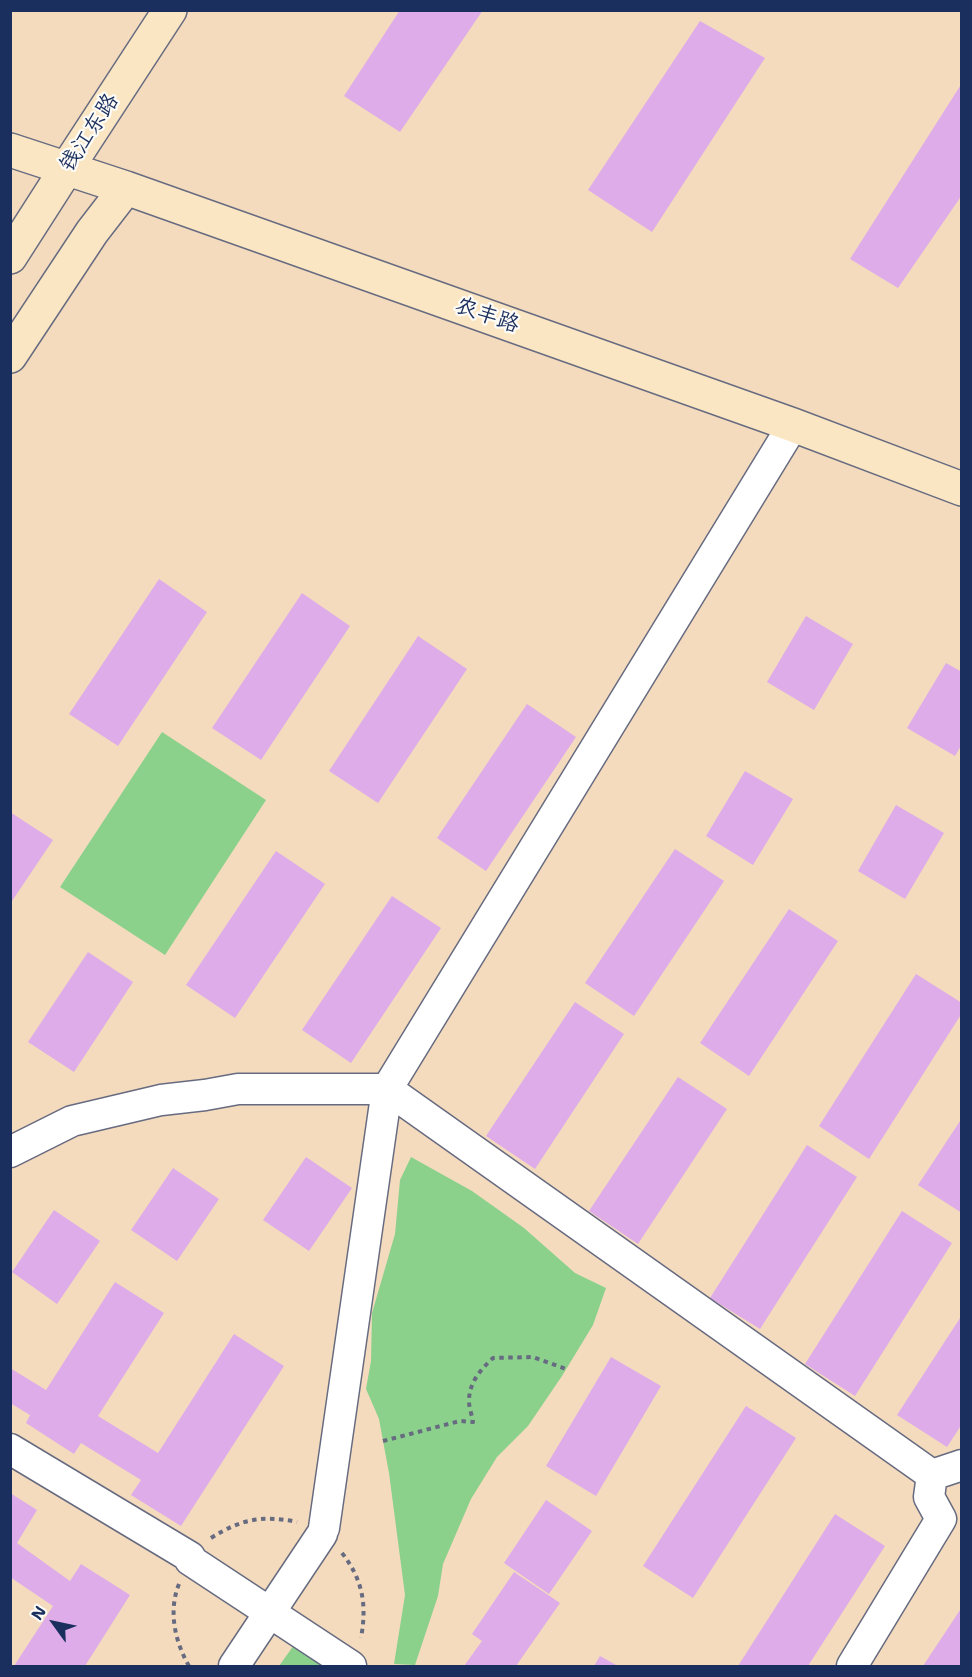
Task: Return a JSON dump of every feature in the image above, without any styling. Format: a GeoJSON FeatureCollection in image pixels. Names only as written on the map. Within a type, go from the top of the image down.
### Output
{"type":"FeatureCollection","features":[{"type":"Feature","properties":{"kind":"main road","name":"钱江东路"},"geometry":{"type":"LineString","coordinates":[[10,257],[170,10]]}},
{"type":"Feature","properties":{"kind":"main road","name":"农丰路"},"geometry":{"type":"LineString","coordinates":[[10,150],[126,188],[793,424],[962,489]]}},
{"type":"Feature","properties":{"kind":"main road"},"geometry":{"type":"LineString","coordinates":[[10,356],[92,232],[126,188]]}},
{"type":"Feature","properties":{"kind":"street"},"geometry":{"type":"LineString","coordinates":[[234,1666],[323,1531],[387,1089],[793,424]]}},
{"type":"Feature","properties":{"kind":"street"},"geometry":{"type":"LineString","coordinates":[[10,1152],[72,1121],[161,1100],[238,1089],[387,1089],[932,1475]]}},
{"type":"Feature","properties":{"kind":"street"},"geometry":{"type":"LineString","coordinates":[[10,1449],[190,1559],[350,1666]]}},
{"type":"Feature","properties":{"kind":"street"},"geometry":{"type":"LineString","coordinates":[[932,1475],[962,1465]]}},
{"type":"Feature","properties":{"kind":"street"},"geometry":{"type":"LineString","coordinates":[[852,1666],[941,1519],[929,1497],[932,1475]]}},
{"type":"Feature","properties":{"kind":"path"},"geometry":{"type":"LineString","coordinates":[[383,1441],[460,1421],[473,1422],[469,1401],[474,1380],[479,1371],[493,1358],[533,1357],[566,1369]]}},
{"type":"Feature","properties":{"kind":"path"},"geometry":{"type":"LineString","coordinates":[[323,1531],[350,1562],[359,1580],[364,1600],[361,1640],[350,1666]]}},
{"type":"Feature","properties":{"kind":"green space"},"geometry":{"type":"Polygon","coordinates":[[[162,732],[266,800],[165,955],[60,887],[162,732]]]}},
{"type":"Feature","properties":{"kind":"green space"},"geometry":{"type":"Polygon","coordinates":[[[411,1157],[472,1191],[524,1228],[575,1273],[606,1288],[593,1325],[562,1376],[528,1426],[497,1457],[471,1499],[443,1564],[438,1596],[415,1665],[394,1664],[405,1595],[389,1473],[379,1419],[366,1389],[371,1361],[372,1313],[395,1234],[400,1180],[411,1157]]]}},
{"type":"Feature","properties":{"kind":"green space"},"geometry":{"type":"Polygon","coordinates":[[[294,1645],[326,1666],[279,1666],[294,1645]]]}},
{"type":"Feature","properties":{"kind":"building"},"geometry":{"type":"Polygon","coordinates":[[[400,10],[483,10],[400,132],[344,96],[400,10]]]}},
{"type":"Feature","properties":{"kind":"building"},"geometry":{"type":"Polygon","coordinates":[[[700,21],[765,58],[652,232],[588,190],[700,21]]]}},
{"type":"Feature","properties":{"kind":"building"},"geometry":{"type":"Polygon","coordinates":[[[962,83],[962,195],[898,288],[850,259],[962,83]]]}},
{"type":"Feature","properties":{"kind":"building"},"geometry":{"type":"Polygon","coordinates":[[[159,579],[207,612],[118,746],[69,714],[159,579]]]}},
{"type":"Feature","properties":{"kind":"building"},"geometry":{"type":"Polygon","coordinates":[[[302,593],[350,626],[261,760],[212,728],[302,593]]]}},
{"type":"Feature","properties":{"kind":"building"},"geometry":{"type":"Polygon","coordinates":[[[806,616],[853,644],[814,710],[767,682],[806,616]]]}},
{"type":"Feature","properties":{"kind":"building"},"geometry":{"type":"Polygon","coordinates":[[[418,636],[467,669],[378,803],[329,771],[418,636]]]}},
{"type":"Feature","properties":{"kind":"building"},"geometry":{"type":"Polygon","coordinates":[[[946,663],[962,672],[962,744],[955,756],[907,728],[946,663]]]}},
{"type":"Feature","properties":{"kind":"building"},"geometry":{"type":"Polygon","coordinates":[[[527,704],[576,737],[486,871],[437,838],[527,704]]]}},
{"type":"Feature","properties":{"kind":"building"},"geometry":{"type":"Polygon","coordinates":[[[745,771],[793,799],[753,865],[706,836],[745,771]]]}},
{"type":"Feature","properties":{"kind":"building"},"geometry":{"type":"Polygon","coordinates":[[[896,805],[944,833],[905,899],[858,871],[896,805]]]}},
{"type":"Feature","properties":{"kind":"building"},"geometry":{"type":"Polygon","coordinates":[[[10,812],[53,840],[10,904],[10,812]]]}},
{"type":"Feature","properties":{"kind":"building"},"geometry":{"type":"Polygon","coordinates":[[[675,849],[724,881],[634,1016],[585,983],[675,849]]]}},
{"type":"Feature","properties":{"kind":"building"},"geometry":{"type":"Polygon","coordinates":[[[276,851],[325,884],[235,1018],[186,985],[276,851]]]}},
{"type":"Feature","properties":{"kind":"building"},"geometry":{"type":"Polygon","coordinates":[[[392,896],[441,928],[351,1063],[302,1030],[392,896]]]}},
{"type":"Feature","properties":{"kind":"building"},"geometry":{"type":"Polygon","coordinates":[[[789,909],[838,941],[749,1076],[700,1043],[789,909]]]}},
{"type":"Feature","properties":{"kind":"building"},"geometry":{"type":"Polygon","coordinates":[[[88,952],[133,982],[74,1072],[28,1042],[88,952]]]}},
{"type":"Feature","properties":{"kind":"building"},"geometry":{"type":"Polygon","coordinates":[[[916,974],[962,1003],[962,1013],[869,1159],[819,1126],[916,974]]]}},
{"type":"Feature","properties":{"kind":"building"},"geometry":{"type":"Polygon","coordinates":[[[575,1002],[624,1034],[535,1169],[486,1136],[575,1002]]]}},
{"type":"Feature","properties":{"kind":"building"},"geometry":{"type":"Polygon","coordinates":[[[678,1077],[727,1109],[638,1244],[589,1211],[678,1077]]]}},
{"type":"Feature","properties":{"kind":"building"},"geometry":{"type":"Polygon","coordinates":[[[962,1118],[962,1213],[918,1185],[962,1118]]]}},
{"type":"Feature","properties":{"kind":"building"},"geometry":{"type":"Polygon","coordinates":[[[807,1145],[857,1177],[760,1329],[710,1298],[807,1145]]]}},
{"type":"Feature","properties":{"kind":"building"},"geometry":{"type":"Polygon","coordinates":[[[306,1157],[352,1188],[309,1251],[263,1220],[306,1157]]]}},
{"type":"Feature","properties":{"kind":"building"},"geometry":{"type":"Polygon","coordinates":[[[173,1168],[219,1199],[177,1261],[131,1230],[173,1168]]]}},
{"type":"Feature","properties":{"kind":"building"},"geometry":{"type":"Polygon","coordinates":[[[54,1210],[100,1241],[57,1304],[12,1272],[54,1210]]]}},
{"type":"Feature","properties":{"kind":"building"},"geometry":{"type":"Polygon","coordinates":[[[902,1211],[952,1243],[855,1396],[805,1364],[902,1211]]]}},
{"type":"Feature","properties":{"kind":"building"},"geometry":{"type":"Polygon","coordinates":[[[115,1282],[164,1313],[98,1416],[158,1453],[234,1334],[284,1366],[181,1526],[131,1495],[141,1480],[81,1443],[74,1454],[26,1423],[30,1415],[10,1403],[10,1368],[46,1390],[115,1282]]]}},
{"type":"Feature","properties":{"kind":"building"},"geometry":{"type":"Polygon","coordinates":[[[962,1315],[962,1424],[947,1447],[897,1415],[962,1315]]]}},
{"type":"Feature","properties":{"kind":"building"},"geometry":{"type":"Polygon","coordinates":[[[611,1357],[661,1386],[596,1496],[546,1466],[611,1357]]]}},
{"type":"Feature","properties":{"kind":"building"},"geometry":{"type":"Polygon","coordinates":[[[746,1406],[796,1438],[693,1598],[643,1566],[746,1406]]]}},
{"type":"Feature","properties":{"kind":"building"},"geometry":{"type":"Polygon","coordinates":[[[10,1493],[37,1510],[17,1543],[70,1581],[81,1564],[130,1595],[85,1666],[14,1666],[53,1606],[10,1577],[10,1493]]]}},
{"type":"Feature","properties":{"kind":"building"},"geometry":{"type":"Polygon","coordinates":[[[546,1500],[592,1531],[549,1594],[504,1563],[546,1500]]]}},
{"type":"Feature","properties":{"kind":"building"},"geometry":{"type":"Polygon","coordinates":[[[835,1514],[885,1546],[808,1666],[738,1666],[835,1514]]]}},
{"type":"Feature","properties":{"kind":"building"},"geometry":{"type":"Polygon","coordinates":[[[514,1572],[560,1603],[516,1666],[464,1666],[482,1641],[472,1634],[514,1572]]]}},
{"type":"Feature","properties":{"kind":"building"},"geometry":{"type":"Polygon","coordinates":[[[962,1607],[962,1666],[923,1666],[962,1607]]]}},
{"type":"Feature","properties":{"kind":"building"},"geometry":{"type":"Polygon","coordinates":[[[600,1656],[618,1666],[594,1666],[600,1656]]]}}]}
